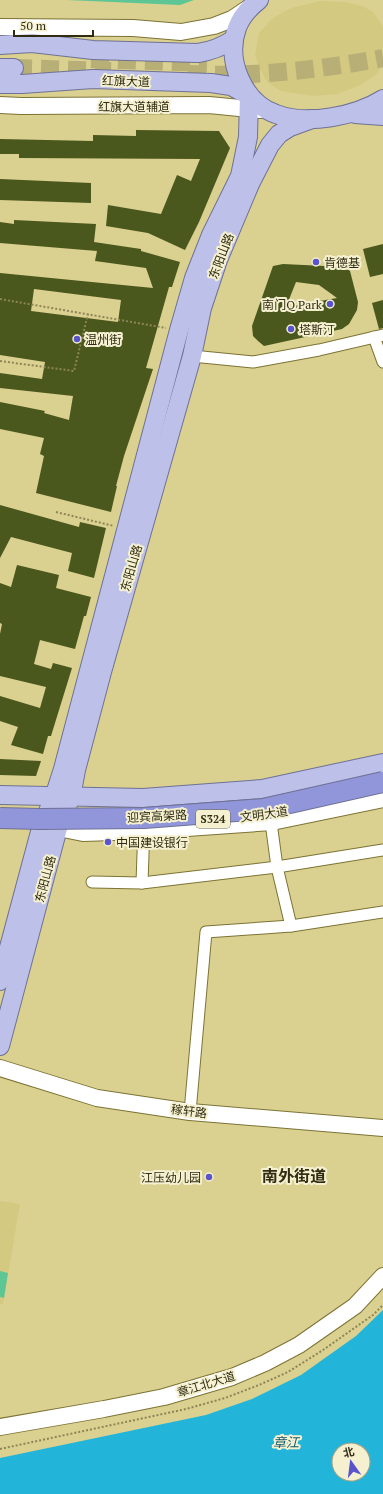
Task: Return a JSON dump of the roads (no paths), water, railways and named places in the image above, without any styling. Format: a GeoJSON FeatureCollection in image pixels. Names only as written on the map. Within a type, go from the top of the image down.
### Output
{"type":"FeatureCollection","features":[{"type":"Feature","properties":{"kind":"highway","name":"迎宾高架路"},"geometry":{"type":"LineString","coordinates":[[0,806],[40,808],[144,806],[262,797],[383,772]]}},
{"type":"Feature","properties":{"kind":"highway","name":"迎宾高架路"},"geometry":{"type":"LineString","coordinates":[[0,818],[144,818],[263,809],[383,782]]}},
{"type":"Feature","properties":{"kind":"main road"},"geometry":{"type":"LineString","coordinates":[[0,27],[133,28],[181,32],[214,26],[232,19],[256,3]]}},
{"type":"Feature","properties":{"kind":"main road"},"geometry":{"type":"LineString","coordinates":[[256,3],[237,27],[233,52],[236,70],[249,103],[259,105],[268,111],[286,117],[312,119],[348,114],[383,116]]}},
{"type":"Feature","properties":{"kind":"main road"},"geometry":{"type":"LineString","coordinates":[[6,58],[32,43],[93,50],[184,53],[210,51],[222,47],[234,39]]}},
{"type":"Feature","properties":{"kind":"main road","name":"红旗大道"},"geometry":{"type":"LineString","coordinates":[[0,84],[93,80],[211,83],[231,86],[249,103]]}},
{"type":"Feature","properties":{"kind":"main road"},"geometry":{"type":"LineString","coordinates":[[348,114],[383,99]]}},
{"type":"Feature","properties":{"kind":"main road","name":"红旗大道辅道"},"geometry":{"type":"LineString","coordinates":[[0,105],[210,105],[249,103]]}},
{"type":"Feature","properties":{"kind":"main road","name":"东阳山路"},"geometry":{"type":"LineString","coordinates":[[62,797],[63,769],[179,330],[194,278],[212,235],[240,176],[248,137],[249,103]]}},
{"type":"Feature","properties":{"kind":"main road","name":"东阳山路"},"geometry":{"type":"LineString","coordinates":[[0,981],[49,828],[62,797],[76,770],[102,672],[192,356],[202,308],[218,260],[250,184],[270,145],[279,134],[290,127],[312,119]]}},
{"type":"Feature","properties":{"kind":"main road","name":"文明大道"},"geometry":{"type":"LineString","coordinates":[[0,795],[143,798],[262,789],[383,763]]}},
{"type":"Feature","properties":{"kind":"main road","name":"文明大道"},"geometry":{"type":"LineString","coordinates":[[0,826],[49,828],[144,828],[271,818],[383,790]]}},
{"type":"Feature","properties":{"kind":"main road"},"geometry":{"type":"LineString","coordinates":[[271,818],[383,799]]}},
{"type":"Feature","properties":{"kind":"main road","name":"东阳山路"},"geometry":{"type":"LineString","coordinates":[[0,1046],[49,828]]}},
{"type":"Feature","properties":{"kind":"main road","name":"稼轩路"},"geometry":{"type":"LineString","coordinates":[[0,1068],[97,1098],[190,1112],[383,1128]]}},
{"type":"Feature","properties":{"kind":"main road","name":"章江北大道"},"geometry":{"type":"LineString","coordinates":[[0,1427],[164,1397],[232,1377],[266,1363],[299,1345],[355,1306],[383,1276]]}},
{"type":"Feature","properties":{"kind":"main road","name":"章江北大道"},"geometry":{"type":"LineString","coordinates":[[0,1438],[111,1418],[170,1404],[234,1386],[270,1370],[303,1352],[360,1312],[383,1288]]}},
{"type":"Feature","properties":{"kind":"street"},"geometry":{"type":"LineString","coordinates":[[192,356],[253,362],[319,350],[379,336],[383,362]]}},
{"type":"Feature","properties":{"kind":"street"},"geometry":{"type":"LineString","coordinates":[[271,818],[277,867],[291,926]]}},
{"type":"Feature","properties":{"kind":"street"},"geometry":{"type":"LineString","coordinates":[[142,883],[144,828]]}},
{"type":"Feature","properties":{"kind":"street"},"geometry":{"type":"LineString","coordinates":[[92,882],[142,883],[277,867],[383,850]]}},
{"type":"Feature","properties":{"kind":"street"},"geometry":{"type":"LineString","coordinates":[[190,1112],[206,932],[291,926],[383,912]]}},
{"type":"Feature","properties":{"kind":"water","name":"章江"},"geometry":{"type":"Polygon","coordinates":[[[383,1310],[383,1494],[0,1494],[0,1458],[206,1415],[252,1399],[301,1375],[356,1336],[383,1310]]]}},
{"type":"Feature","properties":{"kind":"tunnel"},"geometry":{"type":"LineString","coordinates":[[188,74],[212,75],[286,72],[383,58]]}},
{"type":"Feature","properties":{"kind":"tunnel"},"geometry":{"type":"LineString","coordinates":[[91,59],[207,63]]}},
{"type":"Feature","properties":{"kind":"tunnel"},"geometry":{"type":"LineString","coordinates":[[14,68],[111,71]]}},
{"type":"Feature","properties":{"kind":"place","name":"肯德基"},"geometry":{"type":"Point","coordinates":[316,262]}},
{"type":"Feature","properties":{"kind":"place","name":"南门Q Park"},"geometry":{"type":"Point","coordinates":[330,304]}},
{"type":"Feature","properties":{"kind":"place","name":"塔斯汀"},"geometry":{"type":"Point","coordinates":[291,329]}},
{"type":"Feature","properties":{"kind":"place","name":"温州街"},"geometry":{"type":"Point","coordinates":[77,339]}},
{"type":"Feature","properties":{"kind":"place","name":"中国建设银行"},"geometry":{"type":"Point","coordinates":[108,842]}},
{"type":"Feature","properties":{"kind":"place","name":"江压幼儿园"},"geometry":{"type":"Point","coordinates":[209,1177]}},
{"type":"Feature","properties":{"kind":"district","name":"南外街道"},"geometry":{"type":"Point","coordinates":[294,1176]}}]}
